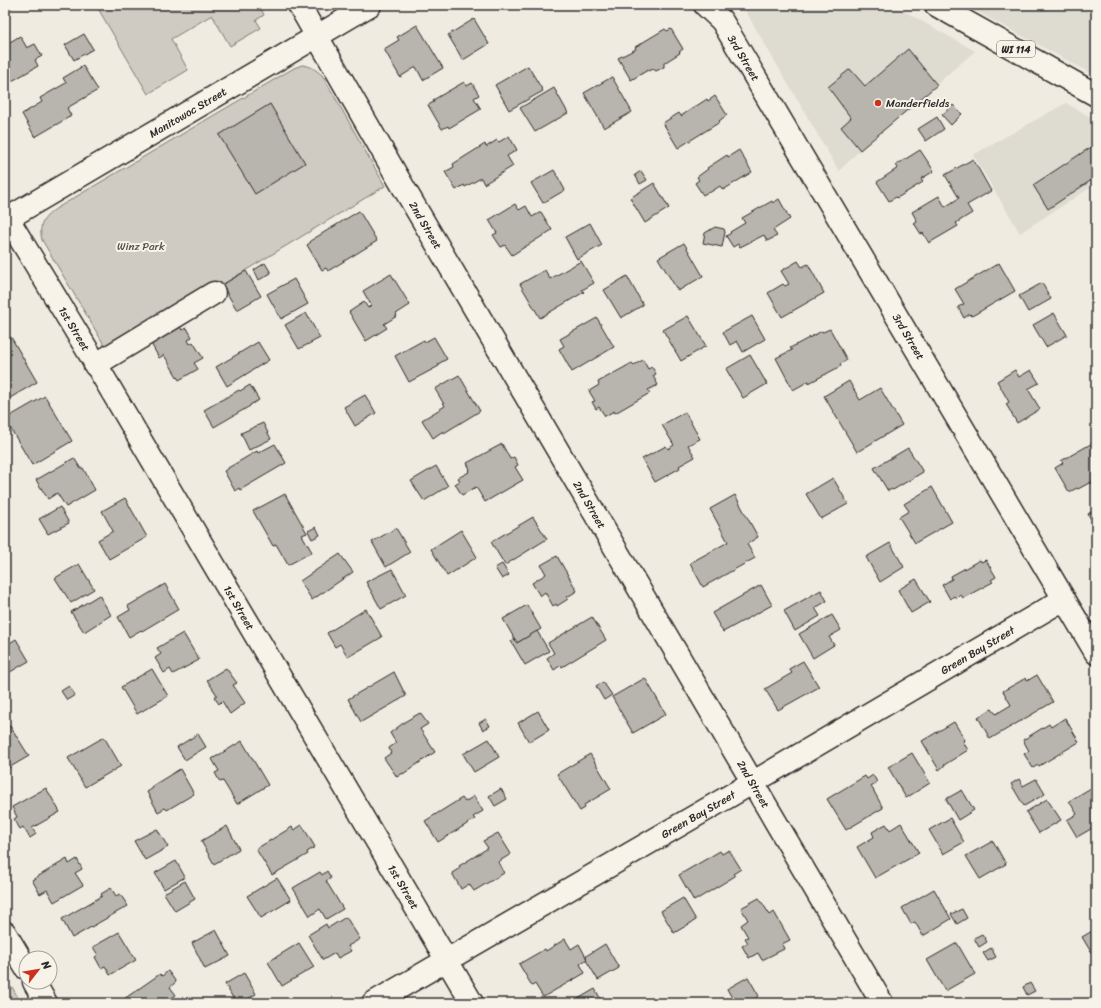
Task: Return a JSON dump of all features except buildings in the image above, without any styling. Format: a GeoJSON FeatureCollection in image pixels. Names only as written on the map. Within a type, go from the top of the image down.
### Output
{"type":"FeatureCollection","features":[{"type":"Feature","properties":{"kind":"street","name":"2nd Street"},"geometry":{"type":"LineString","coordinates":[[299,5],[402,185],[882,1003]]}},
{"type":"Feature","properties":{"kind":"street","name":"Manitowoc Street"},"geometry":{"type":"LineString","coordinates":[[6,217],[370,5]]}},
{"type":"Feature","properties":{"kind":"street","name":"3rd Street"},"geometry":{"type":"LineString","coordinates":[[705,5],[721,13],[1096,653]]}},
{"type":"Feature","properties":{"kind":"street","name":"WI 114"},"geometry":{"type":"LineString","coordinates":[[936,5],[1096,95]]}},
{"type":"Feature","properties":{"kind":"street","name":"1st Street"},"geometry":{"type":"LineString","coordinates":[[6,217],[472,1003]]}},
{"type":"Feature","properties":{"kind":"street"},"geometry":{"type":"LineString","coordinates":[[95,365],[214,293]]}},
{"type":"Feature","properties":{"kind":"street","name":"Green Bay Street"},"geometry":{"type":"LineString","coordinates":[[373,1003],[752,783],[1064,599]]}},
{"type":"Feature","properties":{"kind":"street"},"geometry":{"type":"LineString","coordinates":[[5,933],[18,955]]}},
{"type":"Feature","properties":{"kind":"street"},"geometry":{"type":"LineString","coordinates":[[39,990],[46,1003]]}},
{"type":"Feature","properties":{"kind":"shaded area"},"geometry":{"type":"Polygon","coordinates":[[[742,5],[893,5],[975,51],[860,150],[839,171],[742,5]]]}},
{"type":"Feature","properties":{"kind":"shaded area"},"geometry":{"type":"Polygon","coordinates":[[[965,5],[1096,5],[1096,76],[965,5]]]}},
{"type":"Feature","properties":{"kind":"shaded area"},"geometry":{"type":"Polygon","coordinates":[[[1066,103],[1096,120],[1096,184],[1020,233],[973,155],[1066,103]]]}},
{"type":"Feature","properties":{"kind":"green space"},"geometry":{"type":"Polygon","coordinates":[[[96,5],[259,5],[264,15],[256,20],[261,28],[230,46],[212,15],[171,39],[188,70],[148,94],[96,5]]]}},
{"type":"Feature","properties":{"kind":"green space","name":"Winz Park"},"geometry":{"type":"Polygon","coordinates":[[[302,65],[311,67],[323,76],[385,186],[109,353],[42,240],[41,230],[45,218],[57,208],[294,68],[302,65]]]}},
{"type":"Feature","properties":{"kind":"green space"},"geometry":{"type":"Polygon","coordinates":[[[12,987],[21,1003],[5,1003],[5,991],[12,987]]]}},
{"type":"Feature","properties":{"kind":"place","name":"Manderfields"},"geometry":{"type":"Point","coordinates":[878,103]}}]}
